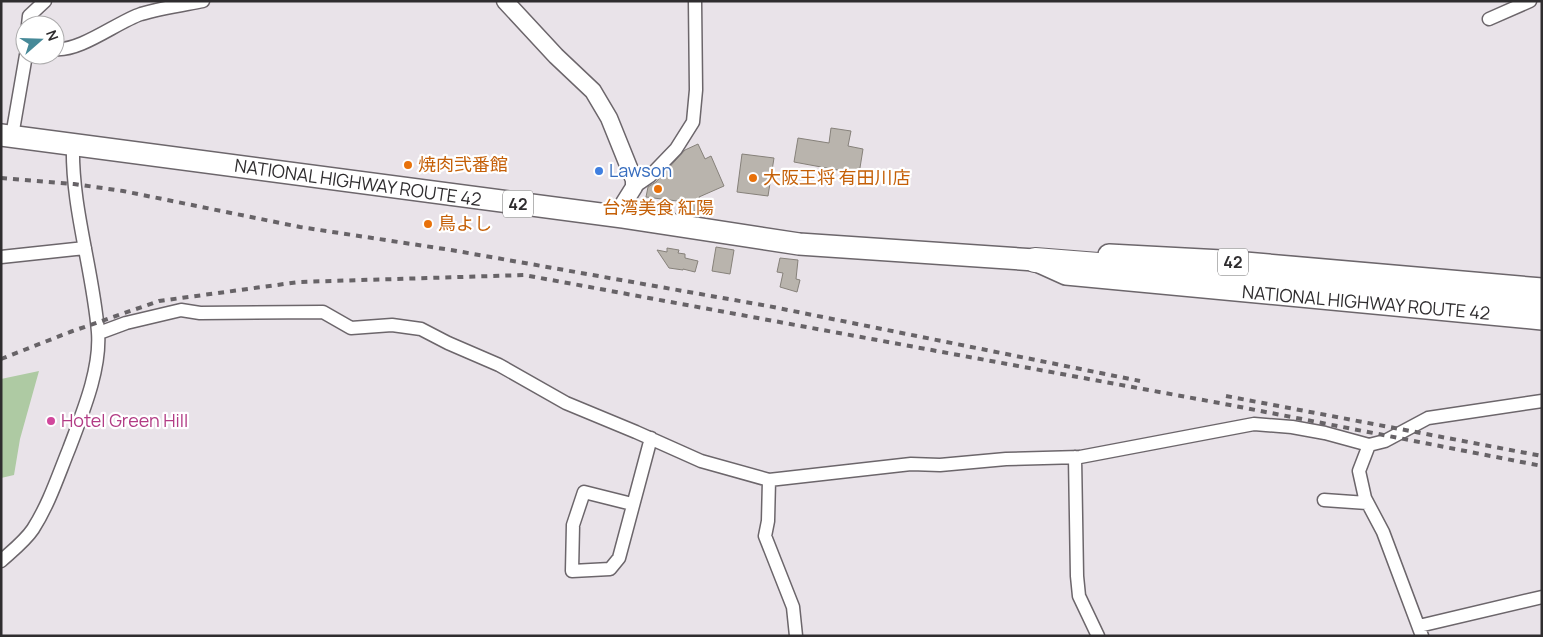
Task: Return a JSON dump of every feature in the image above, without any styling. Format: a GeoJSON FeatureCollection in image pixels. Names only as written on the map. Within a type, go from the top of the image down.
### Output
{"type":"FeatureCollection","features":[{"type":"Feature","properties":{"kind":"highway","name":"NATIONAL HIGHWAY ROUTE 42"},"geometry":{"type":"LineString","coordinates":[[7,135],[623,217],[799,244],[1035,260],[1066,274],[1542,319]]}},
{"type":"Feature","properties":{"kind":"highway","name":"NATIONAL HIGHWAY ROUTE 42"},"geometry":{"type":"LineString","coordinates":[[923,253],[1053,252],[1184,258],[1542,289]]}},
{"type":"Feature","properties":{"kind":"highway"},"geometry":{"type":"LineString","coordinates":[[1035,260],[1390,288],[1542,303]]}},
{"type":"Feature","properties":{"kind":"street"},"geometry":{"type":"LineString","coordinates":[[30,6],[45,1]]}},
{"type":"Feature","properties":{"kind":"street"},"geometry":{"type":"LineString","coordinates":[[65,48],[80,44],[139,15],[203,1]]}},
{"type":"Feature","properties":{"kind":"street"},"geometry":{"type":"LineString","coordinates":[[505,1],[556,56],[593,91],[609,118],[634,180],[634,187]]}},
{"type":"Feature","properties":{"kind":"street"},"geometry":{"type":"LineString","coordinates":[[623,217],[624,203],[634,187],[650,176],[676,149],[693,122],[696,90],[695,1]]}},
{"type":"Feature","properties":{"kind":"street"},"geometry":{"type":"LineString","coordinates":[[1490,19],[1530,1]]}},
{"type":"Feature","properties":{"kind":"street"},"geometry":{"type":"LineString","coordinates":[[7,135],[24,65]]}},
{"type":"Feature","properties":{"kind":"street"},"geometry":{"type":"LineString","coordinates":[[1,562],[32,531],[44,512],[90,390],[97,354],[98,334],[73,175],[73,144]]}},
{"type":"Feature","properties":{"kind":"street"},"geometry":{"type":"LineString","coordinates":[[1,257],[85,248]]}},
{"type":"Feature","properties":{"kind":"street"},"geometry":{"type":"LineString","coordinates":[[98,334],[126,323],[180,310],[200,313],[323,312],[351,328],[392,325],[421,329],[499,365],[566,403],[701,461],[769,480],[911,464],[940,465],[1006,458],[1075,457],[1254,424],[1292,427],[1369,445],[1385,441],[1428,418],[1542,401]]}},
{"type":"Feature","properties":{"kind":"street"},"geometry":{"type":"LineString","coordinates":[[632,504],[584,492],[573,525],[572,571],[610,569],[619,558],[651,438]]}},
{"type":"Feature","properties":{"kind":"street"},"geometry":{"type":"LineString","coordinates":[[1369,445],[1358,471],[1367,503],[1382,532],[1421,631],[1542,597]]}},
{"type":"Feature","properties":{"kind":"street"},"geometry":{"type":"LineString","coordinates":[[1075,457],[1079,596],[1098,636]]}},
{"type":"Feature","properties":{"kind":"street"},"geometry":{"type":"LineString","coordinates":[[769,480],[768,521],[765,536],[793,607],[796,636]]}},
{"type":"Feature","properties":{"kind":"street"},"geometry":{"type":"LineString","coordinates":[[1324,500],[1367,503]]}},
{"type":"Feature","properties":{"kind":"green space"},"geometry":{"type":"Polygon","coordinates":[[[39,371],[20,439],[14,475],[1,478],[1,379],[39,371]]]}},
{"type":"Feature","properties":{"kind":"building"},"geometry":{"type":"Polygon","coordinates":[[[831,128],[851,131],[848,146],[863,149],[859,174],[794,162],[798,138],[829,143],[831,128]]]}},
{"type":"Feature","properties":{"kind":"building"},"geometry":{"type":"Polygon","coordinates":[[[698,144],[705,159],[711,156],[724,186],[699,197],[704,207],[690,213],[685,202],[646,197],[648,187],[656,182],[685,150],[698,144]]]}},
{"type":"Feature","properties":{"kind":"building"},"geometry":{"type":"Polygon","coordinates":[[[742,154],[774,158],[768,196],[737,192],[742,154]]]}},
{"type":"Feature","properties":{"kind":"building"},"geometry":{"type":"Polygon","coordinates":[[[716,247],[734,250],[730,274],[712,271],[716,247]]]}},
{"type":"Feature","properties":{"kind":"building"},"geometry":{"type":"Polygon","coordinates":[[[667,248],[679,250],[678,253],[685,254],[685,258],[698,261],[695,272],[669,268],[657,250],[667,252],[667,248]]]}},
{"type":"Feature","properties":{"kind":"building"},"geometry":{"type":"Polygon","coordinates":[[[780,258],[798,260],[796,279],[800,280],[797,292],[780,287],[783,273],[777,272],[780,258]]]}},
{"type":"Feature","properties":{"kind":"railway"},"geometry":{"type":"LineString","coordinates":[[1,178],[74,184],[123,191],[300,227],[451,250],[768,306],[1140,381]]}},
{"type":"Feature","properties":{"kind":"railway"},"geometry":{"type":"LineString","coordinates":[[1,359],[70,332],[159,301],[299,282],[524,275],[1230,405],[1542,466]]}},
{"type":"Feature","properties":{"kind":"railway"},"geometry":{"type":"LineString","coordinates":[[1226,396],[1542,456]]}},
{"type":"Feature","properties":{"kind":"place","name":"焼肉弐番館"},"geometry":{"type":"Point","coordinates":[408,165]}},
{"type":"Feature","properties":{"kind":"place","name":"Lawson"},"geometry":{"type":"Point","coordinates":[599,171]}},
{"type":"Feature","properties":{"kind":"place","name":"大阪王将 有田川店"},"geometry":{"type":"Point","coordinates":[753,178]}},
{"type":"Feature","properties":{"kind":"place","name":"台湾美食 紅陽"},"geometry":{"type":"Point","coordinates":[658,189]}},
{"type":"Feature","properties":{"kind":"place","name":"鳥よし"},"geometry":{"type":"Point","coordinates":[428,224]}},
{"type":"Feature","properties":{"kind":"place","name":"Hotel Green Hill"},"geometry":{"type":"Point","coordinates":[51,421]}}]}
